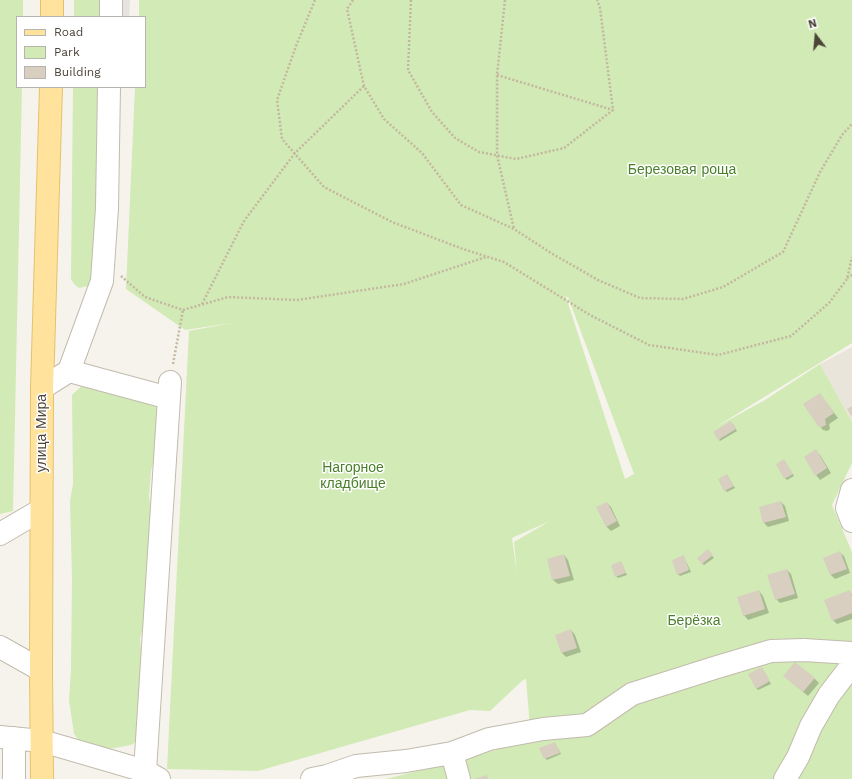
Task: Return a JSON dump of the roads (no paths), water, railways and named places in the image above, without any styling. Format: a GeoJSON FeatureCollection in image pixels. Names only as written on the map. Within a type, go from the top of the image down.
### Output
{"type":"FeatureCollection","features":[{"type":"Feature","properties":{"kind":"main road"},"geometry":{"type":"LineString","coordinates":[[52,0],[52,16]]}},
{"type":"Feature","properties":{"kind":"main road","name":"улица Мира"},"geometry":{"type":"LineString","coordinates":[[42,779],[42,388],[48,232],[51,88]]}},
{"type":"Feature","properties":{"kind":"street"},"geometry":{"type":"LineString","coordinates":[[111,0],[111,16]]}},
{"type":"Feature","properties":{"kind":"street"},"geometry":{"type":"LineString","coordinates":[[42,388],[69,370],[102,281],[107,208],[110,88]]}},
{"type":"Feature","properties":{"kind":"street"},"geometry":{"type":"LineString","coordinates":[[14,779],[7,738],[42,741],[145,774],[170,390],[69,370]]}},
{"type":"Feature","properties":{"kind":"street"},"geometry":{"type":"LineString","coordinates":[[852,490],[847,508],[852,521]]}},
{"type":"Feature","properties":{"kind":"street"},"geometry":{"type":"LineString","coordinates":[[0,534],[42,510]]}},
{"type":"Feature","properties":{"kind":"street"},"geometry":{"type":"LineString","coordinates":[[0,647],[41,670]]}},
{"type":"Feature","properties":{"kind":"street"},"geometry":{"type":"LineString","coordinates":[[312,779],[327,776],[356,766],[406,761],[452,753],[488,739],[543,729],[587,725],[632,694],[770,651],[804,650],[852,653]]}},
{"type":"Feature","properties":{"kind":"street"},"geometry":{"type":"LineString","coordinates":[[785,779],[798,757],[811,726],[829,695],[852,665]]}},
{"type":"Feature","properties":{"kind":"street"},"geometry":{"type":"LineString","coordinates":[[452,753],[459,779]]}},
{"type":"Feature","properties":{"kind":"park label","name":"Березовая роща"},"geometry":{"type":"Point","coordinates":[682,170]}},
{"type":"Feature","properties":{"kind":"park label","name":"Нагорное кладбище"},"geometry":{"type":"Point","coordinates":[353,476]}},
{"type":"Feature","properties":{"kind":"park label","name":"Берёзка"},"geometry":{"type":"Point","coordinates":[694,621]}}]}
